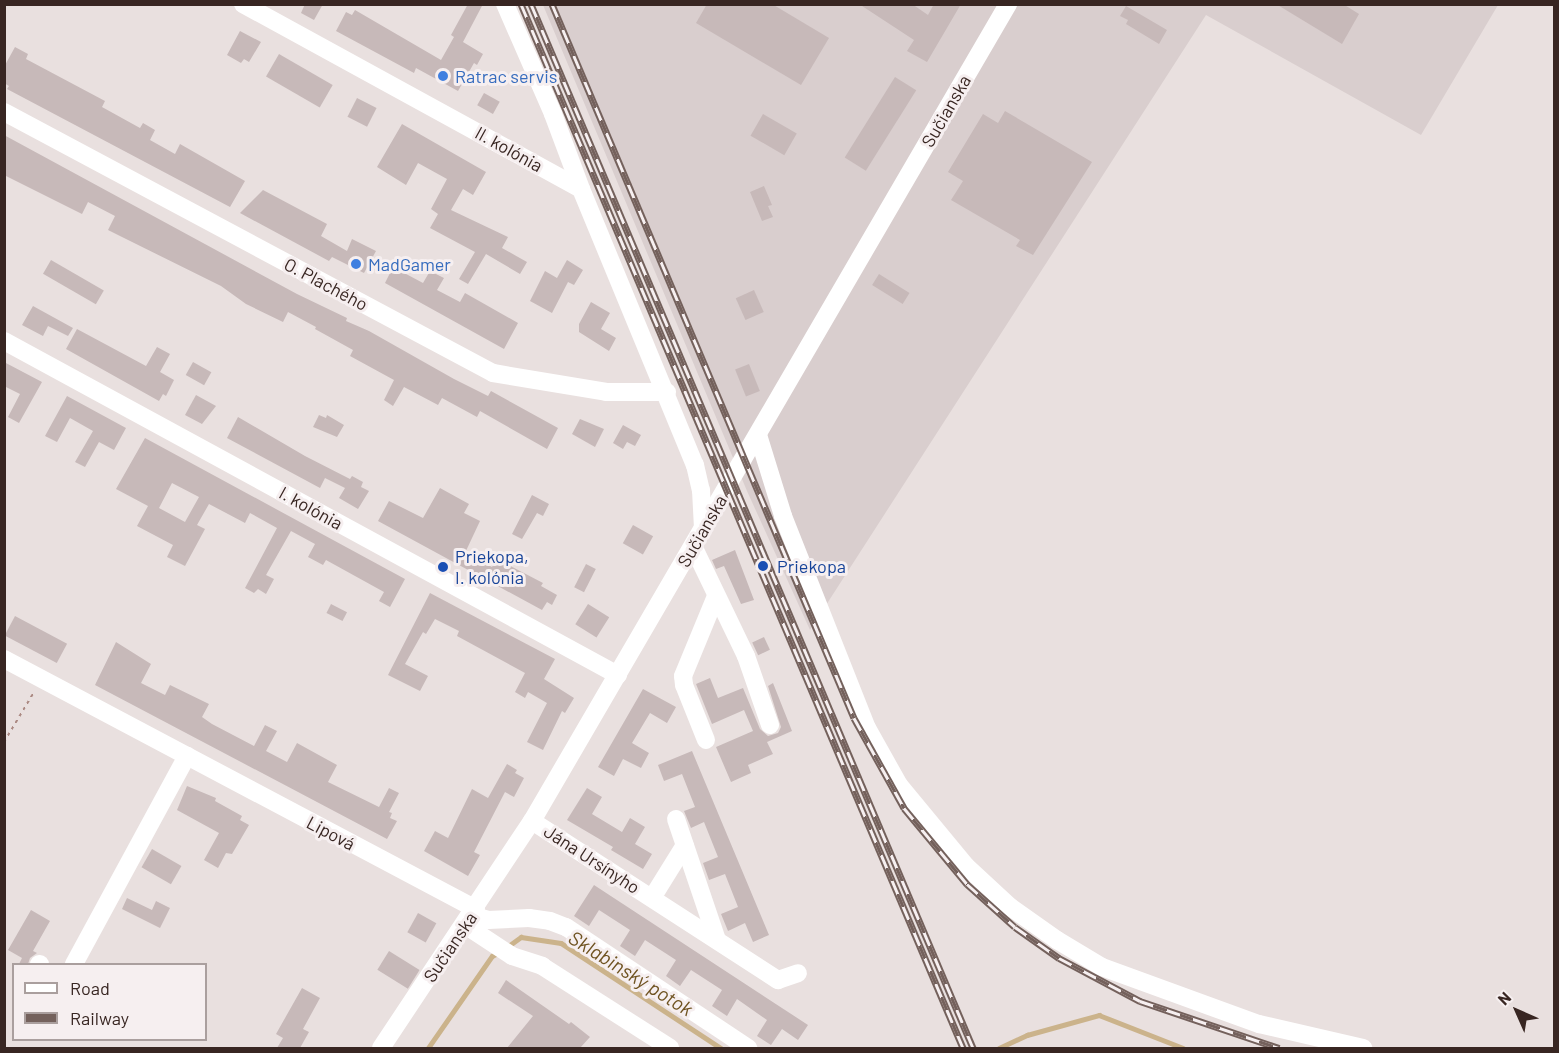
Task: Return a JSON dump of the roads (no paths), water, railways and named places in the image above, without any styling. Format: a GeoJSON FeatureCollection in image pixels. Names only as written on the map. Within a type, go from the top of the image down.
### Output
{"type":"FeatureCollection","features":[{"type":"Feature","properties":{"kind":"street","name":"II. kolónia"},"geometry":{"type":"LineString","coordinates":[[243,4],[581,189]]}},
{"type":"Feature","properties":{"kind":"street"},"geometry":{"type":"LineString","coordinates":[[505,4],[553,114],[581,189],[667,392],[695,465],[701,490],[703,528]]}},
{"type":"Feature","properties":{"kind":"street","name":"Sučianska"},"geometry":{"type":"LineString","coordinates":[[381,1048],[472,921],[618,675],[1008,4]]}},
{"type":"Feature","properties":{"kind":"street","name":"O. Plachého"},"geometry":{"type":"LineString","coordinates":[[4,112],[493,373],[606,392],[667,392]]}},
{"type":"Feature","properties":{"kind":"street","name":"I. kolónia"},"geometry":{"type":"LineString","coordinates":[[4,341],[618,675]]}},
{"type":"Feature","properties":{"kind":"street"},"geometry":{"type":"LineString","coordinates":[[758,435],[783,516],[867,728],[899,785],[966,866],[1009,906],[1102,968],[1259,1024],[1363,1048]]}},
{"type":"Feature","properties":{"kind":"street"},"geometry":{"type":"LineString","coordinates":[[693,546],[746,656],[770,725]]}},
{"type":"Feature","properties":{"kind":"street"},"geometry":{"type":"LineString","coordinates":[[706,740],[684,685],[683,676],[716,596]]}},
{"type":"Feature","properties":{"kind":"street","name":"Lipová"},"geometry":{"type":"LineString","coordinates":[[4,659],[187,756],[472,921]]}},
{"type":"Feature","properties":{"kind":"street"},"geometry":{"type":"LineString","coordinates":[[75,963],[187,756]]}},
{"type":"Feature","properties":{"kind":"street"},"geometry":{"type":"LineString","coordinates":[[676,819],[717,940]]}},
{"type":"Feature","properties":{"kind":"street","name":"Jána Ursínyho"},"geometry":{"type":"LineString","coordinates":[[532,820],[778,980],[798,973]]}},
{"type":"Feature","properties":{"kind":"street","name":"Jána Ursínyho"},"geometry":{"type":"LineString","coordinates":[[652,898],[685,845]]}},
{"type":"Feature","properties":{"kind":"street"},"geometry":{"type":"LineString","coordinates":[[472,921],[529,918],[550,921],[566,927],[748,1048]]}},
{"type":"Feature","properties":{"kind":"street"},"geometry":{"type":"LineString","coordinates":[[472,921],[512,956],[542,966],[670,1048]]}},
{"type":"Feature","properties":{"kind":"waterway","name":"Sklabinský potok"},"geometry":{"type":"LineString","coordinates":[[507,947],[521,937],[561,943],[721,1048]]}},
{"type":"Feature","properties":{"kind":"waterway","name":"Sklabinský potok"},"geometry":{"type":"LineString","coordinates":[[428,1048],[492,956],[498,953]]}},
{"type":"Feature","properties":{"kind":"waterway","name":"Sklabinský potok"},"geometry":{"type":"LineString","coordinates":[[999,1048],[1027,1035],[1099,1015],[1183,1048]]}},
{"type":"Feature","properties":{"kind":"railway"},"geometry":{"type":"LineString","coordinates":[[521,4],[963,1048]]}},
{"type":"Feature","properties":{"kind":"railway"},"geometry":{"type":"LineString","coordinates":[[531,4],[973,1048]]}},
{"type":"Feature","properties":{"kind":"railway"},"geometry":{"type":"LineString","coordinates":[[552,4],[854,718],[904,808],[967,884],[1015,927],[1059,958],[1140,1001],[1279,1048]]}},
{"type":"Feature","properties":{"kind":"place","name":"Ratrac servis"},"geometry":{"type":"Point","coordinates":[443,76]}},
{"type":"Feature","properties":{"kind":"place","name":"MadGamer"},"geometry":{"type":"Point","coordinates":[356,264]}},
{"type":"Feature","properties":{"kind":"place","name":"Priekopa"},"geometry":{"type":"Point","coordinates":[763,566]}},
{"type":"Feature","properties":{"kind":"place","name":"Priekopa, I. kolónia"},"geometry":{"type":"Point","coordinates":[443,567]}}]}
